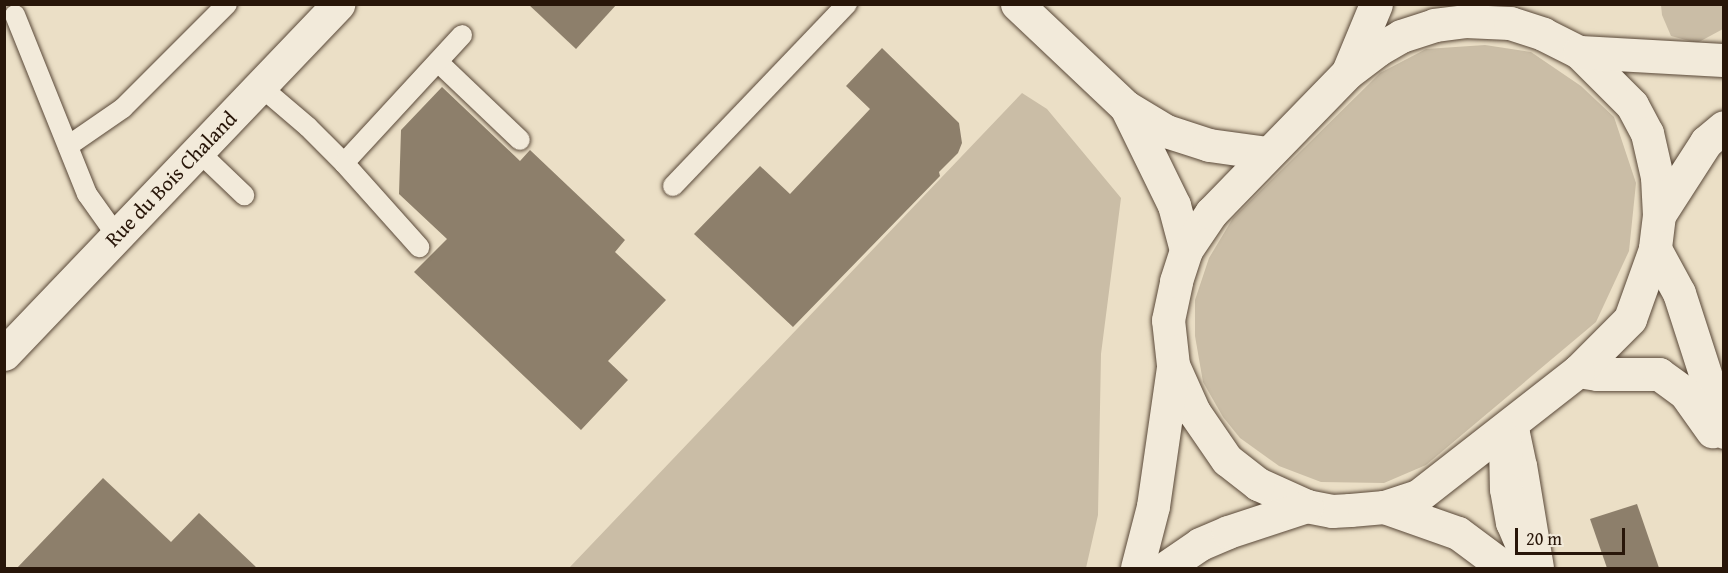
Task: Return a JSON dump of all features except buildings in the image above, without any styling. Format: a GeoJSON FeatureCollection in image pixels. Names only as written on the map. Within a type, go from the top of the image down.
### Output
{"type":"FeatureCollection","features":[{"type":"Feature","properties":{"kind":"main road","name":"Rue du Bois Chaland"},"geometry":{"type":"LineString","coordinates":[[9,341],[117,236],[338,4]]}},
{"type":"Feature","properties":{"kind":"main road"},"geometry":{"type":"LineString","coordinates":[[1017,4],[1126,107],[1166,131],[1209,145],[1267,153]]}},
{"type":"Feature","properties":{"kind":"main road"},"geometry":{"type":"LineString","coordinates":[[1347,74],[1377,4]]}},
{"type":"Feature","properties":{"kind":"main road"},"geometry":{"type":"LineString","coordinates":[[1137,568],[1153,506],[1173,365],[1168,320],[1176,281],[1186,250],[1211,213],[1267,153],[1347,74],[1377,50],[1401,36],[1434,25],[1501,14],[1579,52],[1632,105],[1647,133],[1657,177],[1659,215],[1654,249],[1630,319],[1578,372],[1418,496],[1384,507],[1332,511],[1307,506],[1258,484],[1227,460],[1194,412],[1173,365]]}},
{"type":"Feature","properties":{"kind":"main road"},"geometry":{"type":"LineString","coordinates":[[1579,52],[1724,60]]}},
{"type":"Feature","properties":{"kind":"main road"},"geometry":{"type":"LineString","coordinates":[[1126,107],[1174,205],[1186,250]]}},
{"type":"Feature","properties":{"kind":"main road"},"geometry":{"type":"LineString","coordinates":[[1659,215],[1706,142],[1724,127]]}},
{"type":"Feature","properties":{"kind":"main road"},"geometry":{"type":"LineString","coordinates":[[1654,249],[1679,293],[1724,432]]}},
{"type":"Feature","properties":{"kind":"main road"},"geometry":{"type":"LineString","coordinates":[[1578,372],[1659,374],[1685,393],[1724,447]]}},
{"type":"Feature","properties":{"kind":"main road"},"geometry":{"type":"LineString","coordinates":[[1507,428],[1506,489],[1512,522],[1528,568]]}},
{"type":"Feature","properties":{"kind":"main road"},"geometry":{"type":"LineString","coordinates":[[1165,568],[1200,544],[1228,532],[1307,506]]}},
{"type":"Feature","properties":{"kind":"main road"},"geometry":{"type":"LineString","coordinates":[[1384,507],[1458,533],[1505,568]]}},
{"type":"Feature","properties":{"kind":"lane"},"geometry":{"type":"LineString","coordinates":[[68,146],[123,108],[227,4]]}},
{"type":"Feature","properties":{"kind":"lane"},"geometry":{"type":"LineString","coordinates":[[673,186],[848,4]]}},
{"type":"Feature","properties":{"kind":"lane"},"geometry":{"type":"LineString","coordinates":[[15,15],[87,194],[117,236]]}},
{"type":"Feature","properties":{"kind":"lane"},"geometry":{"type":"LineString","coordinates":[[344,163],[462,35]]}},
{"type":"Feature","properties":{"kind":"lane"},"geometry":{"type":"LineString","coordinates":[[438,62],[520,140]]}},
{"type":"Feature","properties":{"kind":"lane"},"geometry":{"type":"LineString","coordinates":[[260,86],[308,127],[344,163],[419,247]]}},
{"type":"Feature","properties":{"kind":"lane"},"geometry":{"type":"LineString","coordinates":[[198,151],[244,195]]}},
{"type":"Feature","properties":{"kind":"lane"},"geometry":{"type":"LineString","coordinates":[[1507,428],[1520,432],[1544,568]]}},
{"type":"Feature","properties":{"kind":"shaded area"},"geometry":{"type":"Polygon","coordinates":[[[1661,5],[1723,5],[1723,29],[1697,43],[1671,36],[1662,15],[1661,5]]]}},
{"type":"Feature","properties":{"kind":"shaded area"},"geometry":{"type":"Polygon","coordinates":[[[1485,45],[1531,52],[1581,86],[1614,117],[1636,183],[1629,251],[1596,322],[1426,465],[1384,483],[1321,482],[1279,466],[1240,438],[1223,417],[1203,382],[1195,336],[1195,300],[1209,258],[1233,218],[1380,73],[1426,49],[1485,45]]]}},
{"type":"Feature","properties":{"kind":"shaded area"},"geometry":{"type":"Polygon","coordinates":[[[1022,93],[1047,109],[1121,198],[1101,354],[1098,515],[1086,568],[569,568],[1022,93]]]}}]}
